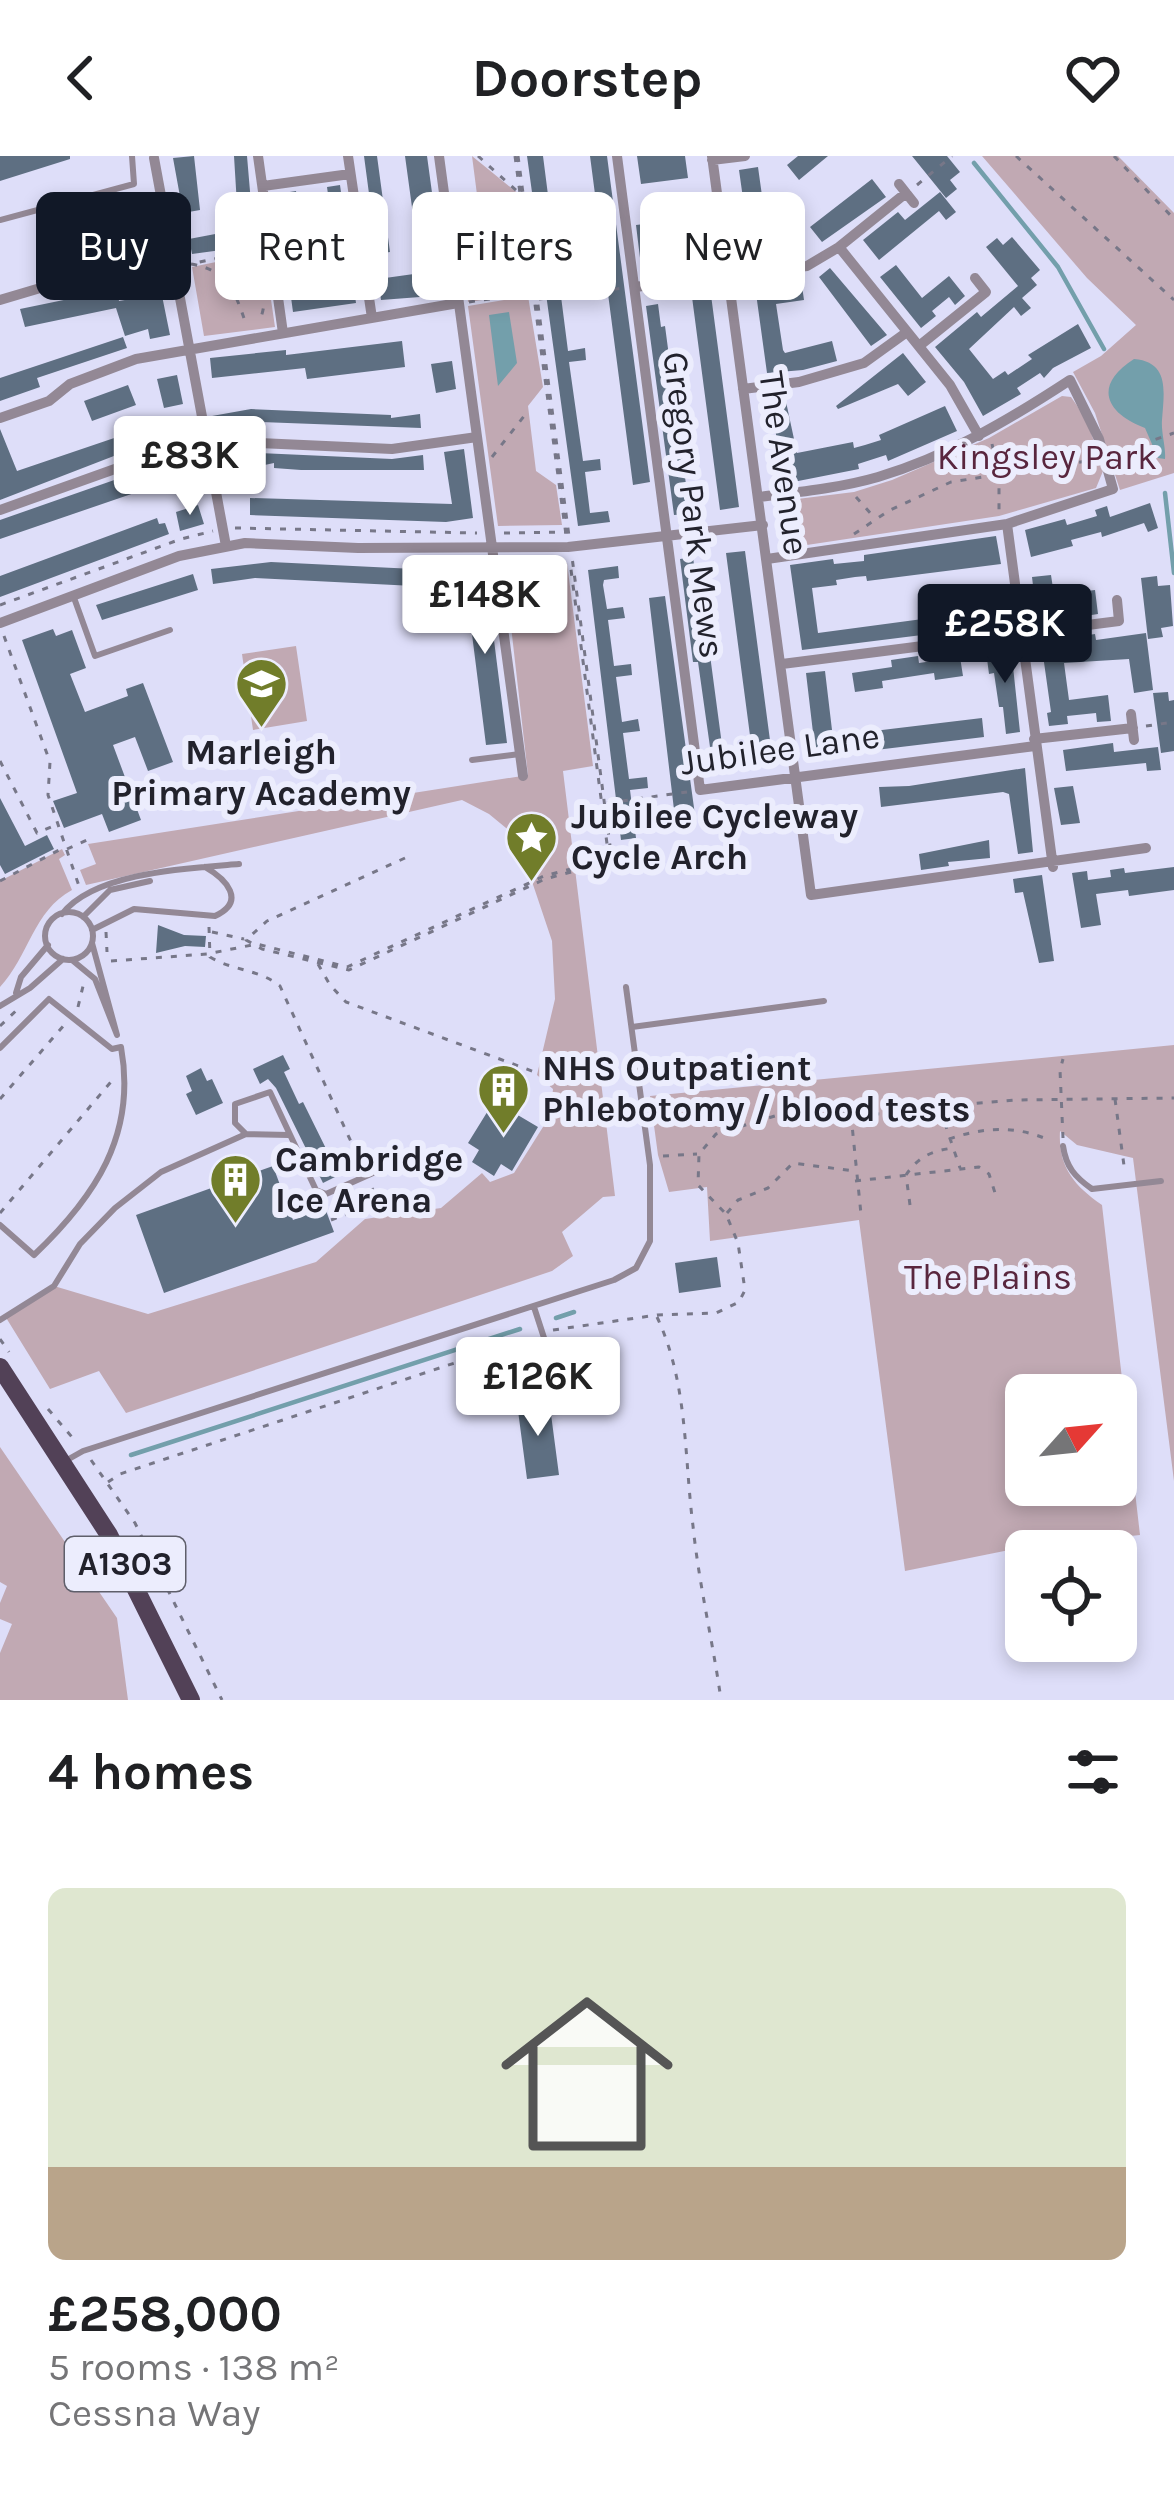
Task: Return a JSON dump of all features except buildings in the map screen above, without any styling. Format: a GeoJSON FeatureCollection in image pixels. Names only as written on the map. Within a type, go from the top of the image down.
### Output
{"type":"FeatureCollection","features":[{"type":"Feature","properties":{"kind":"main road","name":"A1303"},"geometry":{"type":"LineString","coordinates":[[0,1367],[110,1534],[191,1700]]}},
{"type":"Feature","properties":{"kind":"street"},"geometry":{"type":"LineString","coordinates":[[258,156],[264,192]]}},
{"type":"Feature","properties":{"kind":"street"},"geometry":{"type":"LineString","coordinates":[[348,156],[371,318]]}},
{"type":"Feature","properties":{"kind":"street"},"geometry":{"type":"LineString","coordinates":[[439,156],[523,776]]}},
{"type":"Feature","properties":{"kind":"street","name":"Gregory Park Mews"},"geometry":{"type":"LineString","coordinates":[[617,156],[700,790]]}},
{"type":"Feature","properties":{"kind":"street"},"geometry":{"type":"LineString","coordinates":[[712,158],[745,156]]}},
{"type":"Feature","properties":{"kind":"street"},"geometry":{"type":"LineString","coordinates":[[154,158],[160,192]]}},
{"type":"Feature","properties":{"kind":"street","name":"The Avenue"},"geometry":{"type":"LineString","coordinates":[[712,158],[717,192]]}},
{"type":"Feature","properties":{"kind":"street"},"geometry":{"type":"LineString","coordinates":[[263,186],[350,174]]}},
{"type":"Feature","properties":{"kind":"street"},"geometry":{"type":"LineString","coordinates":[[805,266],[819,262],[906,193]]}},
{"type":"Feature","properties":{"kind":"street"},"geometry":{"type":"LineString","coordinates":[[838,247],[919,346],[982,434]]}},
{"type":"Feature","properties":{"kind":"street"},"geometry":{"type":"LineString","coordinates":[[919,346],[986,292],[976,278]]}},
{"type":"Feature","properties":{"kind":"street"},"geometry":{"type":"LineString","coordinates":[[635,287],[640,286]]}},
{"type":"Feature","properties":{"kind":"street"},"geometry":{"type":"LineString","coordinates":[[0,301],[36,290]]}},
{"type":"Feature","properties":{"kind":"street"},"geometry":{"type":"LineString","coordinates":[[181,300],[226,546]]}},
{"type":"Feature","properties":{"kind":"street"},"geometry":{"type":"LineString","coordinates":[[278,300],[283,333]]}},
{"type":"Feature","properties":{"kind":"street","name":"The Avenue"},"geometry":{"type":"LineString","coordinates":[[731,300],[811,895],[1053,863]]}},
{"type":"Feature","properties":{"kind":"street"},"geometry":{"type":"LineString","coordinates":[[0,418],[49,401],[70,384],[136,358],[458,303]]}},
{"type":"Feature","properties":{"kind":"street"},"geometry":{"type":"LineString","coordinates":[[743,389],[799,382],[864,363],[908,332]]}},
{"type":"Feature","properties":{"kind":"street"},"geometry":{"type":"LineString","coordinates":[[759,497],[853,483],[914,465],[982,434],[1070,380],[1105,457],[1113,488],[1004,524],[767,559]]}},
{"type":"Feature","properties":{"kind":"street"},"geometry":{"type":"LineString","coordinates":[[0,510],[154,455],[259,443],[392,448],[477,437]]}},
{"type":"Feature","properties":{"kind":"street"},"geometry":{"type":"LineString","coordinates":[[1004,524],[1053,863],[1146,847]]}},
{"type":"Feature","properties":{"kind":"street"},"geometry":{"type":"LineString","coordinates":[[0,626],[179,556],[226,546],[568,547],[763,525]]}},
{"type":"Feature","properties":{"kind":"street"},"geometry":{"type":"LineString","coordinates":[[782,664],[1119,620],[1117,600]]}},
{"type":"Feature","properties":{"kind":"street","name":"Jubilee Lane"},"geometry":{"type":"LineString","coordinates":[[700,790],[1133,727]]}},
{"type":"Feature","properties":{"kind":"lane"},"geometry":{"type":"LineString","coordinates":[[0,220],[134,184],[132,156]]}},
{"type":"Feature","properties":{"kind":"lane"},"geometry":{"type":"LineString","coordinates":[[73,595],[95,656],[170,630]]}},
{"type":"Feature","properties":{"kind":"lane"},"geometry":{"type":"LineString","coordinates":[[472,760],[520,754]]}},
{"type":"Feature","properties":{"kind":"lane"},"geometry":{"type":"LineString","coordinates":[[16,993],[21,977],[48,946],[46,930],[71,902],[154,873],[239,864]]}},
{"type":"Feature","properties":{"kind":"lane"},"geometry":{"type":"LineString","coordinates":[[92,930],[134,909],[215,916],[226,911],[232,889],[223,877],[205,867]]}},
{"type":"Feature","properties":{"kind":"lane"},"geometry":{"type":"LineString","coordinates":[[83,917],[110,890],[150,881]]}},
{"type":"Feature","properties":{"kind":"lane"},"geometry":{"type":"LineString","coordinates":[[0,1225],[34,1255],[101,1176],[116,1142],[126,1074],[121,1048],[92,930],[83,917],[62,914]]}},
{"type":"Feature","properties":{"kind":"lane"},"geometry":{"type":"LineString","coordinates":[[0,1006],[68,959],[85,954],[92,943]]}},
{"type":"Feature","properties":{"kind":"lane"},"geometry":{"type":"LineString","coordinates":[[48,946],[95,979],[117,1035]]}},
{"type":"Feature","properties":{"kind":"lane"},"geometry":{"type":"LineString","coordinates":[[64,1461],[614,1280],[636,1268],[650,1241],[650,1165],[626,987]]}},
{"type":"Feature","properties":{"kind":"lane"},"geometry":{"type":"LineString","coordinates":[[0,1048],[49,999],[112,1049],[121,1048]]}},
{"type":"Feature","properties":{"kind":"lane"},"geometry":{"type":"LineString","coordinates":[[632,1027],[824,1000]]}},
{"type":"Feature","properties":{"kind":"lane"},"geometry":{"type":"LineString","coordinates":[[246,1134],[235,1123],[235,1104],[270,1092],[316,1190],[326,1194],[370,1175]]}},
{"type":"Feature","properties":{"kind":"lane"},"geometry":{"type":"LineString","coordinates":[[0,1320],[54,1286],[80,1244],[160,1172],[246,1134],[289,1135]]}},
{"type":"Feature","properties":{"kind":"lane"},"geometry":{"type":"LineString","coordinates":[[1063,1146],[1076,1178],[1093,1189],[1161,1181]]}},
{"type":"Feature","properties":{"kind":"lane"},"geometry":{"type":"LineString","coordinates":[[534,1306],[547,1347]]}},
{"type":"Feature","properties":{"kind":"path"},"geometry":{"type":"LineString","coordinates":[[478,156],[517,192]]}},
{"type":"Feature","properties":{"kind":"path"},"geometry":{"type":"LineString","coordinates":[[515,156],[520,192]]}},
{"type":"Feature","properties":{"kind":"path"},"geometry":{"type":"LineString","coordinates":[[906,193],[952,156]]}},
{"type":"Feature","properties":{"kind":"path"},"geometry":{"type":"LineString","coordinates":[[1016,156],[1174,300]]}},
{"type":"Feature","properties":{"kind":"path"},"geometry":{"type":"LineString","coordinates":[[1114,156],[1174,219]]}},
{"type":"Feature","properties":{"kind":"path"},"geometry":{"type":"LineString","coordinates":[[616,289],[635,287]]}},
{"type":"Feature","properties":{"kind":"path"},"geometry":{"type":"LineString","coordinates":[[234,300],[246,324]]}},
{"type":"Feature","properties":{"kind":"path"},"geometry":{"type":"LineString","coordinates":[[259,322],[264,300]]}},
{"type":"Feature","properties":{"kind":"path"},"geometry":{"type":"LineString","coordinates":[[458,303],[480,300]]}},
{"type":"Feature","properties":{"kind":"path"},"geometry":{"type":"LineString","coordinates":[[207,954],[209,928],[347,967],[544,876],[609,859],[533,300]]}},
{"type":"Feature","properties":{"kind":"path"},"geometry":{"type":"LineString","coordinates":[[489,460],[528,411]]}},
{"type":"Feature","properties":{"kind":"path"},"geometry":{"type":"LineString","coordinates":[[836,549],[876,518],[951,482],[1066,466],[1174,433]]}},
{"type":"Feature","properties":{"kind":"path"},"geometry":{"type":"LineString","coordinates":[[982,434],[999,474],[1004,524]]}},
{"type":"Feature","properties":{"kind":"path"},"geometry":{"type":"LineString","coordinates":[[853,483],[858,501],[876,518]]}},
{"type":"Feature","properties":{"kind":"path"},"geometry":{"type":"LineString","coordinates":[[890,510],[902,540]]}},
{"type":"Feature","properties":{"kind":"path"},"geometry":{"type":"LineString","coordinates":[[0,605],[181,539],[224,530],[567,532]]}},
{"type":"Feature","properties":{"kind":"path"},"geometry":{"type":"LineString","coordinates":[[0,626],[50,762],[48,795],[77,882]]}},
{"type":"Feature","properties":{"kind":"path"},"geometry":{"type":"LineString","coordinates":[[1133,727],[1174,722]]}},
{"type":"Feature","properties":{"kind":"path"},"geometry":{"type":"LineString","coordinates":[[0,761],[38,833],[57,824]]}},
{"type":"Feature","properties":{"kind":"path","name":"Jubilee Lane"},"geometry":{"type":"LineString","coordinates":[[605,803],[700,790]]}},
{"type":"Feature","properties":{"kind":"path"},"geometry":{"type":"LineString","coordinates":[[0,880],[94,838]]}},
{"type":"Feature","properties":{"kind":"path"},"geometry":{"type":"LineString","coordinates":[[246,940],[267,921],[405,858]]}},
{"type":"Feature","properties":{"kind":"path"},"geometry":{"type":"LineString","coordinates":[[98,967],[123,958],[207,954],[256,944]]}},
{"type":"Feature","properties":{"kind":"path"},"geometry":{"type":"LineString","coordinates":[[207,954],[226,967],[268,976],[280,986],[370,1175],[378,1203],[331,1220]]}},
{"type":"Feature","properties":{"kind":"path"},"geometry":{"type":"LineString","coordinates":[[313,958],[338,998],[540,1074]]}},
{"type":"Feature","properties":{"kind":"path"},"geometry":{"type":"LineString","coordinates":[[0,1100],[82,1002],[86,973]]}},
{"type":"Feature","properties":{"kind":"path"},"geometry":{"type":"LineString","coordinates":[[949,1139],[1010,1128],[1063,1146],[1063,1059]]}},
{"type":"Feature","properties":{"kind":"path"},"geometry":{"type":"LineString","coordinates":[[0,1213],[116,1076],[126,1074]]}},
{"type":"Feature","properties":{"kind":"path"},"geometry":{"type":"LineString","coordinates":[[1115,1098],[1127,1187]]}},
{"type":"Feature","properties":{"kind":"path"},"geometry":{"type":"LineString","coordinates":[[108,1482],[120,1474],[557,1328],[716,1313],[739,1302],[745,1290],[742,1267],[726,1214],[698,1185],[699,1154],[716,1134],[740,1124],[814,1110],[896,1115],[939,1106],[1174,1098]]}},
{"type":"Feature","properties":{"kind":"path"},"geometry":{"type":"LineString","coordinates":[[939,1106],[961,1169]]}},
{"type":"Feature","properties":{"kind":"path"},"geometry":{"type":"LineString","coordinates":[[851,1112],[860,1214]]}},
{"type":"Feature","properties":{"kind":"path"},"geometry":{"type":"LineString","coordinates":[[910,1205],[906,1175],[923,1156],[953,1148]]}},
{"type":"Feature","properties":{"kind":"path"},"geometry":{"type":"LineString","coordinates":[[663,1156],[699,1154]]}},
{"type":"Feature","properties":{"kind":"path"},"geometry":{"type":"LineString","coordinates":[[726,1214],[738,1200],[768,1188],[794,1163],[854,1172]]}},
{"type":"Feature","properties":{"kind":"path"},"geometry":{"type":"LineString","coordinates":[[855,1181],[980,1168],[989,1174],[996,1196]]}},
{"type":"Feature","properties":{"kind":"path"},"geometry":{"type":"LineString","coordinates":[[657,1316],[671,1351],[684,1413],[701,1595],[722,1700]]}},
{"type":"Feature","properties":{"kind":"path"},"geometry":{"type":"LineString","coordinates":[[48,1409],[135,1523],[222,1700]]}},
{"type":"Feature","properties":{"kind":"green space"},"geometry":{"type":"Polygon","coordinates":[[[472,156],[516,192],[477,192],[472,156]]]}},
{"type":"Feature","properties":{"kind":"green space"},"geometry":{"type":"Polygon","coordinates":[[[982,156],[1118,156],[1174,213],[1174,473],[1120,490],[1095,413],[1073,372],[1101,356],[1136,325],[1087,278],[982,156]]]}},
{"type":"Feature","properties":{"kind":"green space"},"geometry":{"type":"Polygon","coordinates":[[[215,262],[215,300],[271,300],[275,327],[204,336],[192,267],[215,262]]]}},
{"type":"Feature","properties":{"kind":"green space"},"geometry":{"type":"Polygon","coordinates":[[[529,300],[543,387],[528,406],[536,471],[556,485],[562,525],[498,526],[468,306],[529,300]]]}},
{"type":"Feature","properties":{"kind":"green space","name":"Kingsley Park"},"geometry":{"type":"Polygon","coordinates":[[[1062,396],[1071,397],[1087,423],[1103,471],[1096,488],[999,516],[787,548],[781,501],[854,492],[892,480],[989,438],[1062,396]]]}},
{"type":"Feature","properties":{"kind":"green space"},"geometry":{"type":"Polygon","coordinates":[[[567,563],[593,766],[563,771],[615,1196],[603,1197],[562,1232],[573,1256],[552,1271],[126,1413],[99,1371],[50,1389],[5,1316],[54,1286],[148,1314],[316,1262],[365,1219],[441,1208],[482,1173],[490,1182],[514,1173],[543,1127],[553,1089],[537,1075],[555,999],[552,941],[517,837],[489,814],[462,800],[86,885],[80,870],[96,864],[88,844],[528,775],[504,565],[567,563]]]}},
{"type":"Feature","properties":{"kind":"green space"},"geometry":{"type":"Polygon","coordinates":[[[296,646],[307,721],[253,730],[242,654],[296,646]]]}},
{"type":"Feature","properties":{"kind":"green space"},"geometry":{"type":"Polygon","coordinates":[[[62,849],[65,855],[59,859],[72,890],[48,910],[0,987],[0,881],[62,849]]]}},
{"type":"Feature","properties":{"kind":"green space","name":"The Plains"},"geometry":{"type":"Polygon","coordinates":[[[1174,1045],[1174,1481],[1133,1158],[1077,1145],[1060,1131],[1069,1174],[1102,1205],[1121,1374],[1005,1374],[1005,1506],[1137,1506],[1140,1535],[1137,1530],[1005,1530],[1005,1551],[905,1571],[859,1220],[710,1241],[707,1187],[669,1192],[658,1155],[650,1096],[1174,1045]]]}},
{"type":"Feature","properties":{"kind":"green space"},"geometry":{"type":"Polygon","coordinates":[[[0,1447],[117,1618],[128,1700],[0,1700],[0,1653],[12,1624],[0,1619],[7,1586],[0,1582],[0,1447]]]}},
{"type":"Feature","properties":{"kind":"shaded area"},"geometry":{"type":"Polygon","coordinates":[[[509,312],[517,363],[498,386],[489,315],[509,312]]]}},
{"type":"Feature","properties":{"kind":"shaded area"},"geometry":{"type":"Polygon","coordinates":[[[1134,359],[1154,366],[1162,380],[1165,459],[1158,458],[1145,428],[1121,415],[1109,398],[1113,379],[1134,359]]]}},
{"type":"Feature","properties":{"kind":"shaded area"},"geometry":{"type":"Polygon","coordinates":[[[550,577],[554,617],[535,633],[528,578],[550,577]]]}},
{"type":"Feature","properties":{"kind":"waterway"},"geometry":{"type":"LineString","coordinates":[[974,163],[1058,267],[1104,349]]}},
{"type":"Feature","properties":{"kind":"waterway"},"geometry":{"type":"LineString","coordinates":[[1165,493],[1174,573]]}},
{"type":"Feature","properties":{"kind":"waterway"},"geometry":{"type":"LineString","coordinates":[[556,1318],[574,1312]]}},
{"type":"Feature","properties":{"kind":"waterway"},"geometry":{"type":"LineString","coordinates":[[131,1455],[520,1329]]}},
{"type":"Feature","properties":{"kind":"place","name":"Marleigh Primary Academy"},"geometry":{"type":"Point","coordinates":[261,730]}},
{"type":"Feature","properties":{"kind":"place","name":"Jubilee Cycleway Cycle Arch"},"geometry":{"type":"Point","coordinates":[532,883]}},
{"type":"Feature","properties":{"kind":"place","name":"NHS Outpatient Phlebotomy / blood tests"},"geometry":{"type":"Point","coordinates":[503,1135]}},
{"type":"Feature","properties":{"kind":"place","name":"Cambridge Ice Arena"},"geometry":{"type":"Point","coordinates":[236,1226]}}]}
